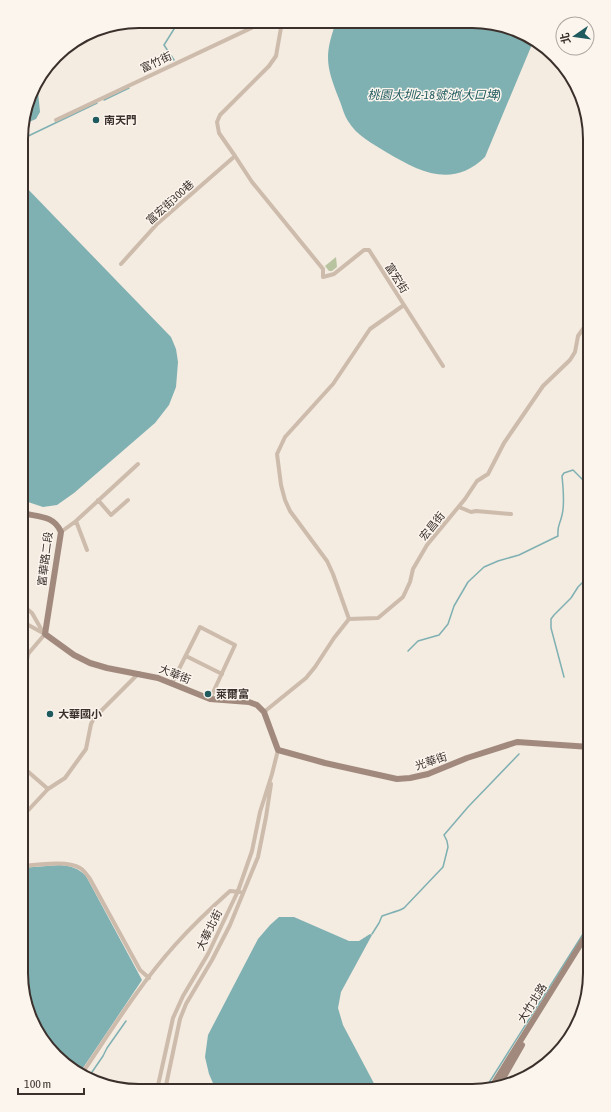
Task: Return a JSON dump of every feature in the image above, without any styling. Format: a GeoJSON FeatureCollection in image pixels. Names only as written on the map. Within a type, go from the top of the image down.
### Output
{"type":"FeatureCollection","features":[{"type":"Feature","properties":{"kind":"street","name":"富竹街"},"geometry":{"type":"LineString","coordinates":[[56,120],[251,28]]}},
{"type":"Feature","properties":{"kind":"street","name":"富宏街"},"geometry":{"type":"LineString","coordinates":[[281,28],[276,56],[269,66],[220,115],[217,122],[219,133],[252,182],[323,269],[323,276],[334,274],[364,250],[369,250],[404,305],[370,328],[333,384],[285,437],[278,454],[281,485],[285,500],[290,511],[327,561],[349,619]]}},
{"type":"Feature","properties":{"kind":"street","name":"富宏街300巷"},"geometry":{"type":"LineString","coordinates":[[121,264],[157,224],[235,156]]}},
{"type":"Feature","properties":{"kind":"street"},"geometry":{"type":"LineString","coordinates":[[404,305],[443,366]]}},
{"type":"Feature","properties":{"kind":"street","name":"宏昌街"},"geometry":{"type":"LineString","coordinates":[[349,619],[378,618],[403,597],[410,582],[413,569],[427,544],[459,507],[477,481],[488,474],[504,443],[543,386],[570,360],[575,352],[578,336],[583,329]]}},
{"type":"Feature","properties":{"kind":"street"},"geometry":{"type":"LineString","coordinates":[[61,532],[76,521],[138,464]]}},
{"type":"Feature","properties":{"kind":"street"},"geometry":{"type":"LineString","coordinates":[[98,500],[111,515],[128,500]]}},
{"type":"Feature","properties":{"kind":"street"},"geometry":{"type":"LineString","coordinates":[[459,507],[471,512],[476,511],[511,514]]}},
{"type":"Feature","properties":{"kind":"street","name":"富華路二段"},"geometry":{"type":"LineString","coordinates":[[28,514],[51,518],[58,525],[61,532],[45,634]]}},
{"type":"Feature","properties":{"kind":"street"},"geometry":{"type":"LineString","coordinates":[[76,521],[87,550]]}},
{"type":"Feature","properties":{"kind":"street","name":"大華街"},"geometry":{"type":"LineString","coordinates":[[28,609],[32,612],[45,634]]}},
{"type":"Feature","properties":{"kind":"street"},"geometry":{"type":"LineString","coordinates":[[278,750],[264,712],[306,678],[349,619]]}},
{"type":"Feature","properties":{"kind":"street","name":"大華街"},"geometry":{"type":"LineString","coordinates":[[28,624],[45,634],[74,655],[90,663],[107,668],[139,673],[158,678],[210,699],[250,702],[257,705],[264,712]]}},
{"type":"Feature","properties":{"kind":"street"},"geometry":{"type":"LineString","coordinates":[[172,683],[200,627],[235,645],[210,699]]}},
{"type":"Feature","properties":{"kind":"street"},"geometry":{"type":"LineString","coordinates":[[28,654],[45,634]]}},
{"type":"Feature","properties":{"kind":"street"},"geometry":{"type":"LineString","coordinates":[[186,656],[222,674]]}},
{"type":"Feature","properties":{"kind":"street"},"geometry":{"type":"LineString","coordinates":[[28,809],[48,789],[65,778],[86,749],[91,724],[94,718],[139,673]]}},
{"type":"Feature","properties":{"kind":"street","name":"光華街"},"geometry":{"type":"LineString","coordinates":[[278,750],[325,763],[397,779],[428,774],[474,756],[517,742],[583,747]]}},
{"type":"Feature","properties":{"kind":"street","name":"大華北街"},"geometry":{"type":"LineString","coordinates":[[158,1084],[173,1018],[183,996],[208,954],[238,891],[252,851],[260,812],[278,750]]}},
{"type":"Feature","properties":{"kind":"street"},"geometry":{"type":"LineString","coordinates":[[28,772],[48,789]]}},
{"type":"Feature","properties":{"kind":"street","name":"大華北街"},"geometry":{"type":"LineString","coordinates":[[166,1084],[180,1020],[186,1004],[212,960],[230,925],[258,857],[266,817],[272,774]]}},
{"type":"Feature","properties":{"kind":"street"},"geometry":{"type":"LineString","coordinates":[[28,866],[68,864],[79,867],[84,871],[90,879],[140,970],[149,978]]}},
{"type":"Feature","properties":{"kind":"street"},"geometry":{"type":"LineString","coordinates":[[84,1070],[125,1009],[174,945],[230,891],[238,891],[243,893]]}},
{"type":"Feature","properties":{"kind":"street","name":"大竹北路"},"geometry":{"type":"LineString","coordinates":[[495,1082],[583,940]]}},
{"type":"Feature","properties":{"kind":"street","name":"大竹北路"},"geometry":{"type":"LineString","coordinates":[[502,1080],[583,948]]}},
{"type":"Feature","properties":{"kind":"green space"},"geometry":{"type":"Polygon","coordinates":[[[336,257],[337,267],[332,271],[329,271],[325,266],[336,257]]]}},
{"type":"Feature","properties":{"kind":"water","name":"桃園大圳2-18號池(大口埤)"},"geometry":{"type":"Polygon","coordinates":[[[334,28],[479,28],[508,34],[521,39],[532,45],[485,157],[473,167],[460,173],[448,175],[436,174],[411,166],[370,142],[356,131],[345,116],[331,78],[328,53],[334,28]]]}},
{"type":"Feature","properties":{"kind":"water"},"geometry":{"type":"Polygon","coordinates":[[[38,93],[40,112],[36,119],[29,122],[38,93]]]}},
{"type":"Feature","properties":{"kind":"water"},"geometry":{"type":"Polygon","coordinates":[[[28,189],[171,337],[176,349],[178,362],[176,387],[169,405],[155,423],[74,493],[57,505],[43,507],[28,502],[28,189]]]}},
{"type":"Feature","properties":{"kind":"water"},"geometry":{"type":"Polygon","coordinates":[[[60,865],[68,866],[80,871],[86,876],[142,980],[83,1069],[66,1056],[47,1035],[39,1022],[30,995],[28,980],[28,867],[60,865]]]}},
{"type":"Feature","properties":{"kind":"water"},"geometry":{"type":"Polygon","coordinates":[[[279,917],[294,917],[349,941],[359,941],[370,934],[372,935],[341,992],[338,1008],[343,1025],[374,1084],[213,1084],[209,1074],[205,1057],[208,1035],[258,939],[279,917]]]}},
{"type":"Feature","properties":{"kind":"waterway"},"geometry":{"type":"LineString","coordinates":[[174,60],[164,45],[175,28]]}},
{"type":"Feature","properties":{"kind":"waterway"},"geometry":{"type":"LineString","coordinates":[[104,100],[129,88]]}},
{"type":"Feature","properties":{"kind":"waterway"},"geometry":{"type":"LineString","coordinates":[[28,136],[97,103]]}},
{"type":"Feature","properties":{"kind":"waterway"},"geometry":{"type":"LineString","coordinates":[[408,651],[418,641],[439,635],[448,624],[454,606],[468,582],[484,567],[519,555],[558,536],[558,527],[563,511],[564,495],[562,476],[564,473],[573,470],[583,480]]}},
{"type":"Feature","properties":{"kind":"waterway"},"geometry":{"type":"LineString","coordinates":[[564,677],[551,628],[551,619],[571,598],[583,582]]}},
{"type":"Feature","properties":{"kind":"waterway"},"geometry":{"type":"LineString","coordinates":[[372,934],[382,916],[404,908],[443,867],[448,847],[444,835],[468,807],[519,754]]}},
{"type":"Feature","properties":{"kind":"waterway"},"geometry":{"type":"LineString","coordinates":[[489,1083],[583,934]]}},
{"type":"Feature","properties":{"kind":"waterway"},"geometry":{"type":"LineString","coordinates":[[91,1073],[126,1021]]}},
{"type":"Feature","properties":{"kind":"place","name":"南天門"},"geometry":{"type":"Point","coordinates":[96,120]}},
{"type":"Feature","properties":{"kind":"place","name":"萊爾富"},"geometry":{"type":"Point","coordinates":[208,694]}},
{"type":"Feature","properties":{"kind":"place","name":"大華國小"},"geometry":{"type":"Point","coordinates":[50,714]}}]}
